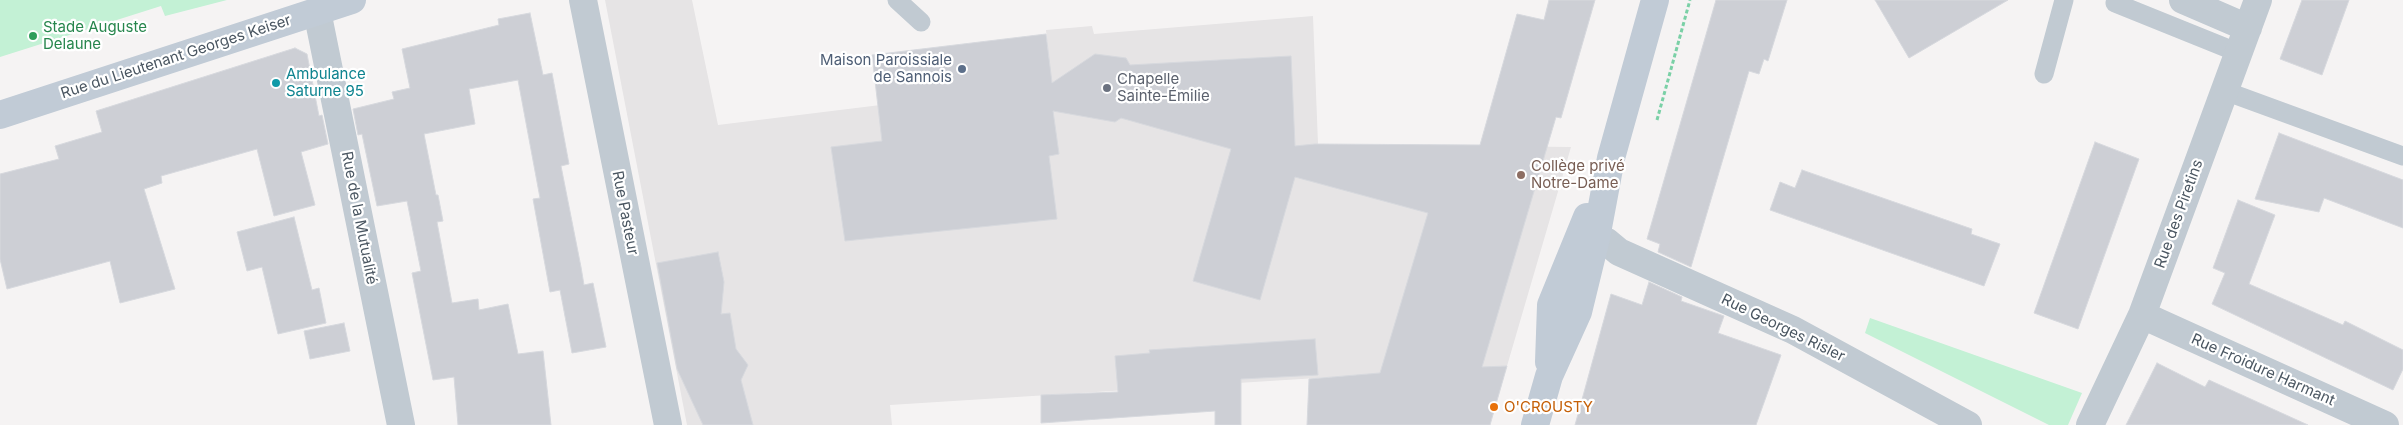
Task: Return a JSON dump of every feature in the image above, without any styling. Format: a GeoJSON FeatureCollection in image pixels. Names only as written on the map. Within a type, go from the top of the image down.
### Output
{"type":"FeatureCollection","features":[{"type":"Feature","properties":{"kind":"main road","name":"Rue du Lieutenant Georges Keiser"},"geometry":{"type":"LineString","coordinates":[[0,115],[352,0]]}},
{"type":"Feature","properties":{"kind":"main road"},"geometry":{"type":"LineString","coordinates":[[1535,425],[1549,376],[1578,312],[1596,238],[1611,158],[1654,0]]}},
{"type":"Feature","properties":{"kind":"main road"},"geometry":{"type":"LineString","coordinates":[[1549,376],[1552,305],[1611,158]]}},
{"type":"Feature","properties":{"kind":"street","name":"Rue Pasteur"},"geometry":{"type":"LineString","coordinates":[[583,0],[668,425]]}},
{"type":"Feature","properties":{"kind":"street"},"geometry":{"type":"LineString","coordinates":[[2183,0],[2244,40]]}},
{"type":"Feature","properties":{"kind":"street","name":"Rue des Piretins"},"geometry":{"type":"LineString","coordinates":[[2090,425],[2142,315],[2258,0]]}},
{"type":"Feature","properties":{"kind":"street","name":"Rue de la Mutualité"},"geometry":{"type":"LineString","coordinates":[[317,11],[401,425]]}},
{"type":"Feature","properties":{"kind":"street","name":"Rue Georges Risler"},"geometry":{"type":"LineString","coordinates":[[1596,238],[1607,242],[1619,252],[1793,330],[1968,425]]}},
{"type":"Feature","properties":{"kind":"street","name":"Rue Froidure Harmant"},"geometry":{"type":"LineString","coordinates":[[2142,315],[2385,425]]}},
{"type":"Feature","properties":{"kind":"lane"},"geometry":{"type":"LineString","coordinates":[[896,0],[921,22]]}},
{"type":"Feature","properties":{"kind":"lane"},"geometry":{"type":"LineString","coordinates":[[2044,74],[2064,0]]}},
{"type":"Feature","properties":{"kind":"lane"},"geometry":{"type":"LineString","coordinates":[[2115,3],[2244,40]]}},
{"type":"Feature","properties":{"kind":"lane"},"geometry":{"type":"LineString","coordinates":[[2225,91],[2403,156]]}},
{"type":"Feature","properties":{"kind":"shaded area"},"geometry":{"type":"Polygon","coordinates":[[[605,0],[692,0],[718,125],[1051,84],[1046,30],[1092,26],[1094,34],[1313,16],[1318,144],[1571,147],[1507,366],[890,405],[892,425],[687,425],[605,0]]]}},
{"type":"Feature","properties":{"kind":"green space","name":"Stade Auguste Delaune"},"geometry":{"type":"Polygon","coordinates":[[[0,0],[227,0],[165,16],[161,6],[0,57],[0,0]]]}},
{"type":"Feature","properties":{"kind":"green space"},"geometry":{"type":"Polygon","coordinates":[[[1870,318],[2082,393],[2068,425],[2049,425],[1865,333],[1870,318]]]}},
{"type":"Feature","properties":{"kind":"building"},"geometry":{"type":"Polygon","coordinates":[[[1549,0],[1595,0],[1561,118],[1556,117],[1482,367],[1507,366],[1490,425],[1307,425],[1309,379],[1380,373],[1428,213],[1295,177],[1260,300],[1193,281],[1231,149],[1121,118],[1115,122],[1053,111],[1059,154],[1049,156],[1057,219],[845,241],[831,147],[882,141],[872,55],[1046,34],[1052,83],[1095,54],[1126,58],[1130,65],[1291,56],[1295,146],[1315,144],[1480,145],[1517,14],[1544,20],[1549,0]]]}},
{"type":"Feature","properties":{"kind":"building"},"geometry":{"type":"Polygon","coordinates":[[[1716,0],[1787,0],[1768,61],[1764,59],[1759,74],[1749,71],[1691,267],[1658,252],[1660,244],[1647,239],[1716,0]]]}},
{"type":"Feature","properties":{"kind":"building"},"geometry":{"type":"Polygon","coordinates":[[[1875,0],[2008,0],[1909,58],[1875,0]]]}},
{"type":"Feature","properties":{"kind":"building"},"geometry":{"type":"Polygon","coordinates":[[[2302,0],[2349,0],[2322,75],[2280,59],[2302,0]]]}},
{"type":"Feature","properties":{"kind":"building"},"geometry":{"type":"Polygon","coordinates":[[[530,13],[543,75],[552,73],[569,164],[561,166],[584,285],[593,283],[606,347],[572,353],[560,290],[550,292],[533,199],[540,198],[518,80],[469,89],[475,124],[424,134],[443,221],[437,222],[452,303],[478,299],[479,310],[508,304],[518,354],[543,351],[551,425],[458,425],[454,377],[433,380],[412,273],[421,271],[407,201],[377,206],[362,134],[358,135],[353,109],[394,99],[392,92],[410,88],[402,49],[499,25],[498,19],[530,13]]]}},
{"type":"Feature","properties":{"kind":"building"},"geometry":{"type":"Polygon","coordinates":[[[295,48],[307,54],[319,116],[322,115],[328,144],[301,152],[315,205],[274,216],[257,149],[161,176],[162,183],[144,189],[175,289],[120,303],[110,261],[7,289],[0,259],[0,174],[59,159],[55,146],[102,132],[96,111],[295,48]]]}},
{"type":"Feature","properties":{"kind":"building"},"geometry":{"type":"Polygon","coordinates":[[[2279,133],[2403,180],[2403,228],[2324,198],[2319,212],[2255,199],[2279,133]]]}},
{"type":"Feature","properties":{"kind":"building"},"geometry":{"type":"Polygon","coordinates":[[[2095,142],[2139,159],[2078,329],[2034,313],[2095,142]]]}},
{"type":"Feature","properties":{"kind":"building"},"geometry":{"type":"Polygon","coordinates":[[[1802,170],[1972,229],[1971,234],[2000,244],[1984,286],[1770,210],[1780,182],[1795,188],[1802,170]]]}},
{"type":"Feature","properties":{"kind":"building"},"geometry":{"type":"Polygon","coordinates":[[[2238,200],[2275,215],[2249,284],[2343,325],[2345,321],[2403,350],[2403,369],[2393,390],[2212,304],[2225,273],[2213,268],[2238,200]]]}},
{"type":"Feature","properties":{"kind":"building"},"geometry":{"type":"Polygon","coordinates":[[[294,217],[312,290],[319,288],[326,323],[278,334],[262,267],[247,271],[237,232],[294,217]]]}},
{"type":"Feature","properties":{"kind":"building"},"geometry":{"type":"Polygon","coordinates":[[[718,252],[724,282],[721,314],[730,313],[736,349],[748,365],[741,380],[753,425],[703,425],[677,369],[657,263],[718,252]]]}},
{"type":"Feature","properties":{"kind":"building"},"geometry":{"type":"Polygon","coordinates":[[[1649,282],[1682,297],[1681,301],[1724,316],[1718,333],[1781,355],[1756,425],[1575,425],[1611,294],[1642,305],[1649,282]]]}},
{"type":"Feature","properties":{"kind":"building"},"geometry":{"type":"Polygon","coordinates":[[[344,323],[350,351],[310,359],[304,331],[344,323]]]}},
{"type":"Feature","properties":{"kind":"building"},"geometry":{"type":"Polygon","coordinates":[[[1315,339],[1318,375],[1241,379],[1241,425],[1215,425],[1215,411],[1041,423],[1041,395],[1118,392],[1115,356],[1150,353],[1149,350],[1315,339]]]}},
{"type":"Feature","properties":{"kind":"building"},"geometry":{"type":"Polygon","coordinates":[[[2157,363],[2205,387],[2209,380],[2308,425],[2126,425],[2157,363]]]}},
{"type":"Feature","properties":{"kind":"place","name":"Stade Auguste Delaune"},"geometry":{"type":"Point","coordinates":[33,36]}},
{"type":"Feature","properties":{"kind":"place","name":"Maison Paroissiale de Sannois"},"geometry":{"type":"Point","coordinates":[962,69]}},
{"type":"Feature","properties":{"kind":"place","name":"Ambulance Saturne 95"},"geometry":{"type":"Point","coordinates":[276,83]}},
{"type":"Feature","properties":{"kind":"place","name":"Chapelle Sainte-Émilie"},"geometry":{"type":"Point","coordinates":[1107,88]}},
{"type":"Feature","properties":{"kind":"place","name":"Collège privé Notre-Dame"},"geometry":{"type":"Point","coordinates":[1521,175]}},
{"type":"Feature","properties":{"kind":"place","name":"O'CROUSTY"},"geometry":{"type":"Point","coordinates":[1494,407]}}]}
